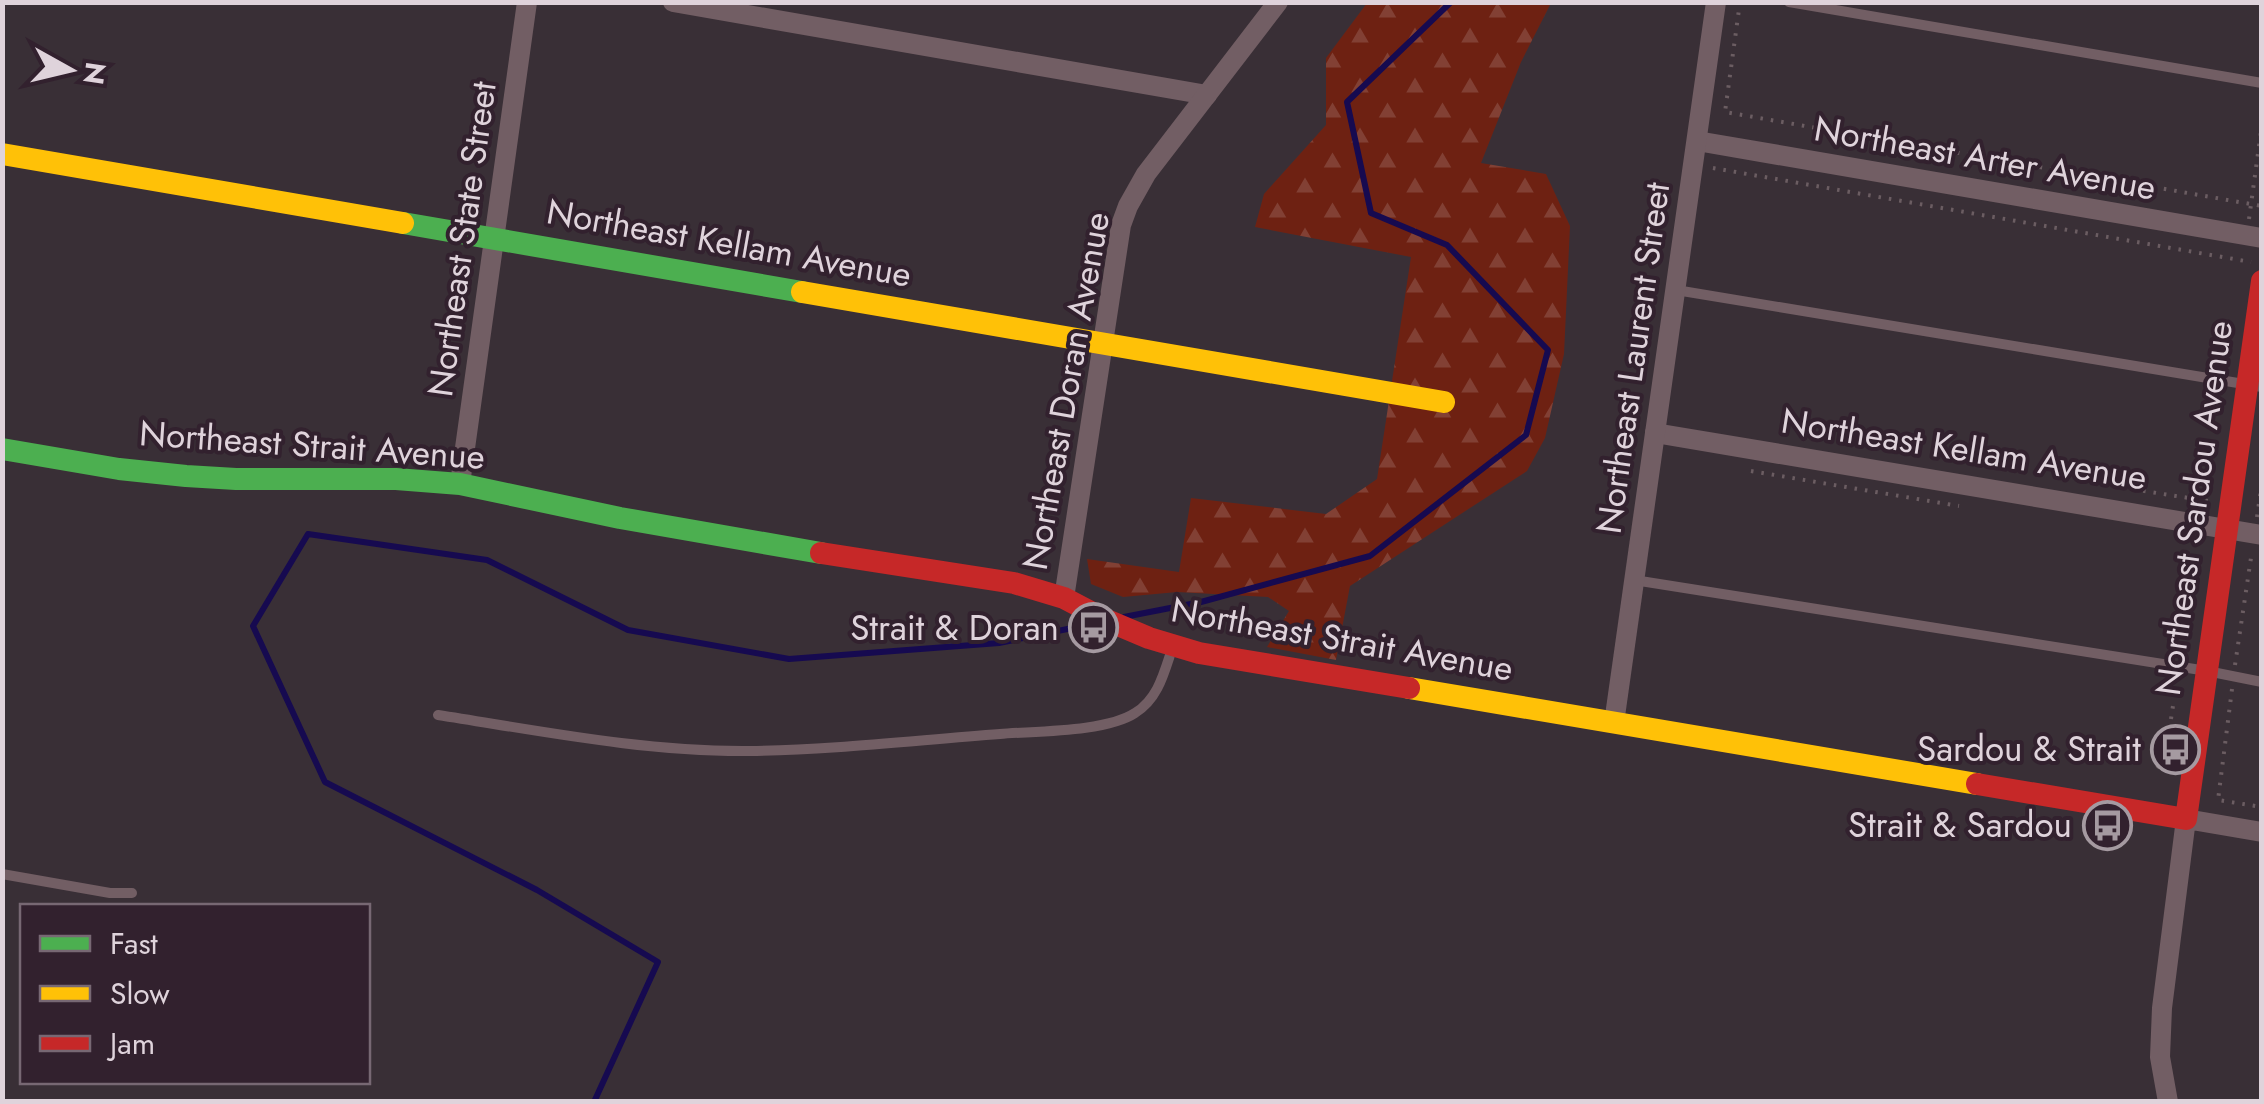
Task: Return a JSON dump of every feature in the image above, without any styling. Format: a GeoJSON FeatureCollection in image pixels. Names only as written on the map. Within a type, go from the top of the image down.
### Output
{"type":"FeatureCollection","features":[{"type":"Feature","properties":{"kind":"main road","name":"Northeast Kellam Avenue"},"geometry":{"type":"LineString","coordinates":[[2,154],[1444,402]]}},
{"type":"Feature","properties":{"kind":"main road","name":"Northeast Sardou Avenue"},"geometry":{"type":"LineString","coordinates":[[2186,819],[2207,671],[2220,502],[2254,386],[2262,281]]}},
{"type":"Feature","properties":{"kind":"main road","name":"Northeast Strait Avenue"},"geometry":{"type":"LineString","coordinates":[[2,449],[186,476],[396,479],[460,484],[715,536],[1014,583],[1064,598],[1104,620],[1199,653],[2186,819]]}},
{"type":"Feature","properties":{"kind":"street","name":"Northeast State Street"},"geometry":{"type":"LineString","coordinates":[[460,484],[528,2]]}},
{"type":"Feature","properties":{"kind":"street"},"geometry":{"type":"LineString","coordinates":[[673,2],[1207,95]]}},
{"type":"Feature","properties":{"kind":"street","name":"Northeast Doran Avenue"},"geometry":{"type":"LineString","coordinates":[[1064,598],[1116,245],[1128,206],[1146,174],[1278,2]]}},
{"type":"Feature","properties":{"kind":"street","name":"Northeast Laurent Street"},"geometry":{"type":"LineString","coordinates":[[1614,723],[1716,2]]}},
{"type":"Feature","properties":{"kind":"street","name":"Northeast Arter Avenue"},"geometry":{"type":"LineString","coordinates":[[1697,141],[2254,237]]}},
{"type":"Feature","properties":{"kind":"street","name":"Northeast Kellam Avenue"},"geometry":{"type":"LineString","coordinates":[[1656,433],[2258,534]]}},
{"type":"Feature","properties":{"kind":"street","name":"Northeast Strait Avenue"},"geometry":{"type":"LineString","coordinates":[[2186,819],[2262,832]]}},
{"type":"Feature","properties":{"kind":"street","name":"Northeast Sardou Avenue"},"geometry":{"type":"LineString","coordinates":[[2168,1102],[2160,1057],[2162,1008],[2186,819]]}},
{"type":"Feature","properties":{"kind":"lane"},"geometry":{"type":"LineString","coordinates":[[1789,2],[2262,82]]}},
{"type":"Feature","properties":{"kind":"lane"},"geometry":{"type":"LineString","coordinates":[[1676,290],[2254,386]]}},
{"type":"Feature","properties":{"kind":"lane"},"geometry":{"type":"LineString","coordinates":[[1634,580],[2262,682]]}},
{"type":"Feature","properties":{"kind":"lane"},"geometry":{"type":"LineString","coordinates":[[438,715],[612,742],[746,751],[1074,728],[1118,722],[1147,705],[1162,678],[1172,646]]}},
{"type":"Feature","properties":{"kind":"lane"},"geometry":{"type":"LineString","coordinates":[[2,874],[110,893],[132,893]]}},
{"type":"Feature","properties":{"kind":"path"},"geometry":{"type":"LineString","coordinates":[[1740,2],[1725,112],[2262,206]]}},
{"type":"Feature","properties":{"kind":"path"},"geometry":{"type":"LineString","coordinates":[[2244,261],[2254,237],[2251,204],[2262,124]]}},
{"type":"Feature","properties":{"kind":"path"},"geometry":{"type":"LineString","coordinates":[[1694,165],[2262,264]]}},
{"type":"Feature","properties":{"kind":"path"},"geometry":{"type":"LineString","coordinates":[[1744,470],[1974,508]]}},
{"type":"Feature","properties":{"kind":"path"},"geometry":{"type":"LineString","coordinates":[[2262,482],[2258,534],[2218,800],[2262,807]]}},
{"type":"Feature","properties":{"kind":"path"},"geometry":{"type":"LineString","coordinates":[[2112,486],[2260,510]]}},
{"type":"Feature","properties":{"kind":"path"},"geometry":{"type":"LineString","coordinates":[[2217,527],[2220,502]]}},
{"type":"Feature","properties":{"kind":"path"},"geometry":{"type":"LineString","coordinates":[[2157,768],[2165,759],[2174,699]]}},
{"type":"Feature","properties":{"kind":"green space"},"geometry":{"type":"Polygon","coordinates":[[[1367,3],[1551,3],[1521,62],[1481,163],[1546,174],[1570,226],[1564,354],[1545,438],[1527,471],[1350,586],[1336,660],[1267,647],[1289,611],[1268,597],[1177,592],[1123,597],[1091,584],[1087,559],[1179,572],[1191,498],[1326,514],[1377,479],[1411,257],[1255,227],[1264,194],[1326,125],[1326,58],[1367,3]]]}},
{"type":"Feature","properties":{"kind":"waterway"},"geometry":{"type":"LineString","coordinates":[[1124,617],[1201,602],[1370,556],[1526,435],[1548,350],[1447,245],[1371,213],[1347,102],[1451,2]]}},
{"type":"Feature","properties":{"kind":"waterway"},"geometry":{"type":"LineString","coordinates":[[594,1102],[658,962],[537,890],[325,782],[253,626],[308,534],[487,560],[628,630],[789,659],[999,643],[1092,624]]}},
{"type":"Feature","properties":{"kind":"traffic: fast"},"geometry":{"type":"LineString","coordinates":[[403,223],[802,292]]}},
{"type":"Feature","properties":{"kind":"traffic: fast"},"geometry":{"type":"LineString","coordinates":[[2,449],[186,476],[396,479],[460,484],[620,518],[821,553]]}},
{"type":"Feature","properties":{"kind":"traffic: slow"},"geometry":{"type":"LineString","coordinates":[[2,154],[403,223]]}},
{"type":"Feature","properties":{"kind":"traffic: slow"},"geometry":{"type":"LineString","coordinates":[[802,292],[1444,402]]}},
{"type":"Feature","properties":{"kind":"traffic: slow"},"geometry":{"type":"LineString","coordinates":[[1409,688],[1977,784]]}},
{"type":"Feature","properties":{"kind":"traffic: jam"},"geometry":{"type":"LineString","coordinates":[[1977,784],[2186,819],[2262,281]]}},
{"type":"Feature","properties":{"kind":"traffic: jam"},"geometry":{"type":"LineString","coordinates":[[821,553],[1014,583],[1064,598],[1149,638],[1199,653],[1409,688]]}},
{"type":"Feature","properties":{"kind":"place","name":"Strait & Doran"},"geometry":{"type":"Point","coordinates":[1094,628]}},
{"type":"Feature","properties":{"kind":"place","name":"Sardou & Strait"},"geometry":{"type":"Point","coordinates":[2176,749]}},
{"type":"Feature","properties":{"kind":"place","name":"Strait & Sardou"},"geometry":{"type":"Point","coordinates":[2107,825]}}]}
